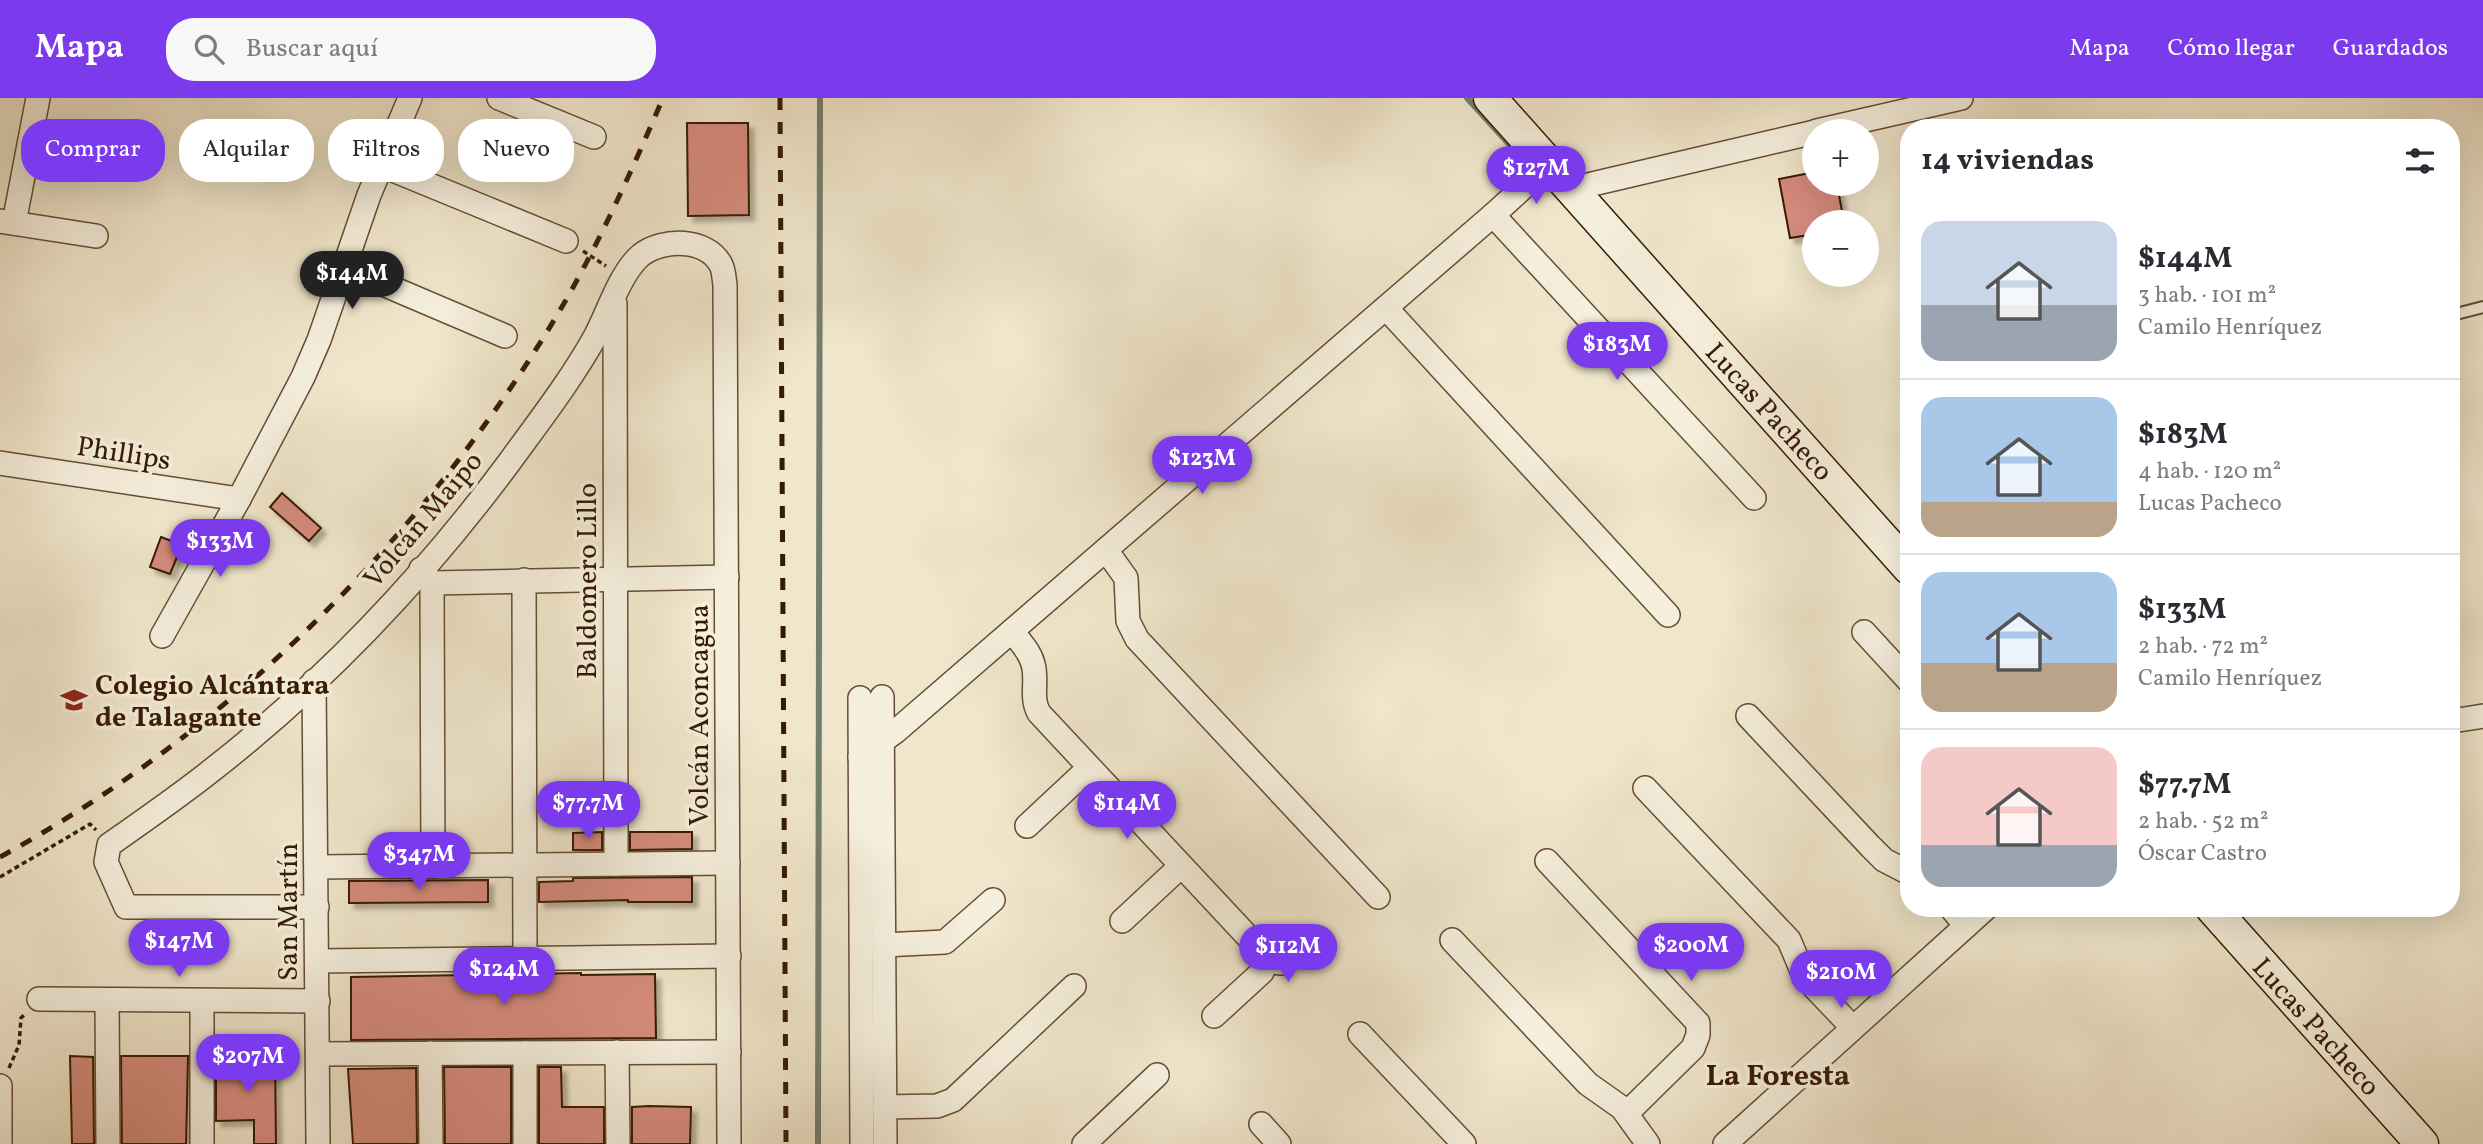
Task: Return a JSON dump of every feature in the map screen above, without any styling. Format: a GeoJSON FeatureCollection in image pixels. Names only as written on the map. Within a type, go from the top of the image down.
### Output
{"type":"FeatureCollection","features":[{"type":"Feature","properties":{"kind":"main road","name":"Lucas Pacheco"},"geometry":{"type":"LineString","coordinates":[[1490,98],[1900,558]]}},
{"type":"Feature","properties":{"kind":"main road","name":"Lucas Pacheco"},"geometry":{"type":"LineString","coordinates":[[2220,917],[2422,1144]]}},
{"type":"Feature","properties":{"kind":"street"},"geometry":{"type":"LineString","coordinates":[[38,98],[7,222],[96,236]]}},
{"type":"Feature","properties":{"kind":"street"},"geometry":{"type":"LineString","coordinates":[[401,119],[410,98]]}},
{"type":"Feature","properties":{"kind":"street"},"geometry":{"type":"LineString","coordinates":[[499,98],[594,136]]}},
{"type":"Feature","properties":{"kind":"street"},"geometry":{"type":"LineString","coordinates":[[1852,119],[1889,106],[1961,98]]}},
{"type":"Feature","properties":{"kind":"street"},"geometry":{"type":"LineString","coordinates":[[1571,189],[1802,135]]}},
{"type":"Feature","properties":{"kind":"street"},"geometry":{"type":"LineString","coordinates":[[860,757],[881,744],[1549,164]]}},
{"type":"Feature","properties":{"kind":"street"},"geometry":{"type":"LineString","coordinates":[[162,636],[239,499],[303,377],[319,340],[376,182]]}},
{"type":"Feature","properties":{"kind":"street"},"geometry":{"type":"LineString","coordinates":[[423,182],[566,241]]}},
{"type":"Feature","properties":{"kind":"street"},"geometry":{"type":"LineString","coordinates":[[1493,215],[1754,498]]}},
{"type":"Feature","properties":{"kind":"street","name":"Volcán Maipo"},"geometry":{"type":"LineString","coordinates":[[109,845],[208,774],[261,729],[376,620],[427,576],[558,395],[594,339],[635,261],[654,247],[692,245],[709,252],[721,264],[725,285]]}},
{"type":"Feature","properties":{"kind":"street"},"geometry":{"type":"LineString","coordinates":[[343,267],[505,336]]}},
{"type":"Feature","properties":{"kind":"street","name":"Volcán Aconcagua"},"geometry":{"type":"LineString","coordinates":[[725,285],[729,1144]]}},
{"type":"Feature","properties":{"kind":"street","name":"Baldomero Lillo"},"geometry":{"type":"LineString","coordinates":[[615,297],[616,864]]}},
{"type":"Feature","properties":{"kind":"street"},"geometry":{"type":"LineString","coordinates":[[1386,308],[1668,615]]}},
{"type":"Feature","properties":{"kind":"street","name":"Phillips"},"geometry":{"type":"LineString","coordinates":[[0,463],[239,499]]}},
{"type":"Feature","properties":{"kind":"street"},"geometry":{"type":"LineString","coordinates":[[1105,550],[1126,578],[1128,621],[1137,639],[1378,897]]}},
{"type":"Feature","properties":{"kind":"street"},"geometry":{"type":"LineString","coordinates":[[433,866],[427,576],[523,580],[727,577]]}},
{"type":"Feature","properties":{"kind":"street"},"geometry":{"type":"LineString","coordinates":[[523,580],[525,958]]}},
{"type":"Feature","properties":{"kind":"street"},"geometry":{"type":"LineString","coordinates":[[1012,631],[1032,659],[1034,700],[1039,713],[1264,954],[1266,961],[1262,972],[1214,1016]]}},
{"type":"Feature","properties":{"kind":"street"},"geometry":{"type":"LineString","coordinates":[[1864,632],[1900,671]]}},
{"type":"Feature","properties":{"kind":"street","name":"San Martín"},"geometry":{"type":"LineString","coordinates":[[314,681],[318,1144]]}},
{"type":"Feature","properties":{"kind":"street"},"geometry":{"type":"LineString","coordinates":[[862,1144],[860,757],[871,697],[881,744],[885,1144]]}},
{"type":"Feature","properties":{"kind":"street"},"geometry":{"type":"LineString","coordinates":[[1748,716],[1870,846],[1884,860],[1900,868]]}},
{"type":"Feature","properties":{"kind":"street"},"geometry":{"type":"LineString","coordinates":[[2460,720],[2483,716]]}},
{"type":"Feature","properties":{"kind":"street"},"geometry":{"type":"LineString","coordinates":[[1027,826],[1089,768]]}},
{"type":"Feature","properties":{"kind":"street"},"geometry":{"type":"LineString","coordinates":[[1646,788],[1789,940],[1802,971],[1853,1028]]}},
{"type":"Feature","properties":{"kind":"street"},"geometry":{"type":"LineString","coordinates":[[109,845],[106,862],[126,907],[317,906]]}},
{"type":"Feature","properties":{"kind":"street"},"geometry":{"type":"LineString","coordinates":[[1548,862],[1698,1023],[1698,1035],[1693,1048],[1627,1113]]}},
{"type":"Feature","properties":{"kind":"street"},"geometry":{"type":"LineString","coordinates":[[317,867],[728,863]]}},
{"type":"Feature","properties":{"kind":"street"},"geometry":{"type":"LineString","coordinates":[[1122,921],[1181,866]]}},
{"type":"Feature","properties":{"kind":"street"},"geometry":{"type":"LineString","coordinates":[[883,945],[945,942],[993,900]]}},
{"type":"Feature","properties":{"kind":"street"},"geometry":{"type":"LineString","coordinates":[[1958,917],[1966,926]]}},
{"type":"Feature","properties":{"kind":"street"},"geometry":{"type":"LineString","coordinates":[[1724,1144],[1976,917]]}},
{"type":"Feature","properties":{"kind":"street"},"geometry":{"type":"LineString","coordinates":[[1452,940],[1588,1084],[1627,1113],[1648,1144]]}},
{"type":"Feature","properties":{"kind":"street"},"geometry":{"type":"LineString","coordinates":[[1266,961],[1281,963],[1297,951]]}},
{"type":"Feature","properties":{"kind":"street"},"geometry":{"type":"LineString","coordinates":[[318,961],[729,956]]}},
{"type":"Feature","properties":{"kind":"street"},"geometry":{"type":"LineString","coordinates":[[885,1107],[937,1106],[953,1100],[1074,986]]}},
{"type":"Feature","properties":{"kind":"street"},"geometry":{"type":"LineString","coordinates":[[39,999],[318,1002]]}},
{"type":"Feature","properties":{"kind":"street"},"geometry":{"type":"LineString","coordinates":[[107,1000],[108,1144]]}},
{"type":"Feature","properties":{"kind":"street"},"geometry":{"type":"LineString","coordinates":[[202,1001],[202,1144]]}},
{"type":"Feature","properties":{"kind":"street"},"geometry":{"type":"LineString","coordinates":[[1360,1034],[1464,1144]]}},
{"type":"Feature","properties":{"kind":"street"},"geometry":{"type":"LineString","coordinates":[[617,1052],[618,1144]]}},
{"type":"Feature","properties":{"kind":"street"},"geometry":{"type":"LineString","coordinates":[[318,1054],[729,1052]]}},
{"type":"Feature","properties":{"kind":"street"},"geometry":{"type":"LineString","coordinates":[[525,1053],[525,1144]]}},
{"type":"Feature","properties":{"kind":"street"},"geometry":{"type":"LineString","coordinates":[[430,1054],[431,1144]]}},
{"type":"Feature","properties":{"kind":"street"},"geometry":{"type":"LineString","coordinates":[[1084,1144],[1157,1076]]}},
{"type":"Feature","properties":{"kind":"street"},"geometry":{"type":"LineString","coordinates":[[0,1086],[0,1144]]}},
{"type":"Feature","properties":{"kind":"street"},"geometry":{"type":"LineString","coordinates":[[1261,1125],[1279,1144]]}},
{"type":"Feature","properties":{"kind":"lane"},"geometry":{"type":"LineString","coordinates":[[2460,313],[2483,307]]}},
{"type":"Feature","properties":{"kind":"path"},"geometry":{"type":"LineString","coordinates":[[566,241],[610,268],[615,297]]}},
{"type":"Feature","properties":{"kind":"path"},"geometry":{"type":"LineString","coordinates":[[0,877],[90,824],[109,845]]}},
{"type":"Feature","properties":{"kind":"path"},"geometry":{"type":"LineString","coordinates":[[0,1086],[19,1045],[21,1018],[39,999]]}},
{"type":"Feature","properties":{"kind":"building"},"geometry":{"type":"Polygon","coordinates":[[[687,123],[748,123],[749,215],[688,216],[687,123]]]}},
{"type":"Feature","properties":{"kind":"building"},"geometry":{"type":"Polygon","coordinates":[[[1802,175],[1802,196],[1839,196],[1842,210],[1802,210],[1802,236],[1790,238],[1779,179],[1802,175]]]}},
{"type":"Feature","properties":{"kind":"building"},"geometry":{"type":"Polygon","coordinates":[[[282,493],[321,528],[309,541],[270,507],[282,493]]]}},
{"type":"Feature","properties":{"kind":"building"},"geometry":{"type":"Polygon","coordinates":[[[161,537],[182,545],[170,574],[150,567],[161,537]]]}},
{"type":"Feature","properties":{"kind":"building"},"geometry":{"type":"Polygon","coordinates":[[[602,832],[602,850],[573,850],[573,833],[602,832]]]}},
{"type":"Feature","properties":{"kind":"building"},"geometry":{"type":"Polygon","coordinates":[[[630,832],[692,832],[692,849],[630,850],[630,832]]]}},
{"type":"Feature","properties":{"kind":"building"},"geometry":{"type":"Polygon","coordinates":[[[692,877],[692,902],[539,902],[539,882],[573,881],[573,878],[692,877]]]}},
{"type":"Feature","properties":{"kind":"building"},"geometry":{"type":"Polygon","coordinates":[[[488,880],[488,902],[349,903],[349,881],[488,880]]]}},
{"type":"Feature","properties":{"kind":"building"},"geometry":{"type":"Polygon","coordinates":[[[655,974],[656,1038],[351,1040],[351,977],[655,974]]]}},
{"type":"Feature","properties":{"kind":"building"},"geometry":{"type":"Polygon","coordinates":[[[234,1055],[234,1058],[275,1057],[276,1144],[254,1144],[254,1120],[216,1121],[216,1056],[234,1055]]]}},
{"type":"Feature","properties":{"kind":"building"},"geometry":{"type":"Polygon","coordinates":[[[70,1056],[93,1057],[94,1144],[72,1144],[70,1056]]]}},
{"type":"Feature","properties":{"kind":"building"},"geometry":{"type":"Polygon","coordinates":[[[121,1056],[188,1056],[186,1144],[122,1144],[121,1056]]]}},
{"type":"Feature","properties":{"kind":"building"},"geometry":{"type":"Polygon","coordinates":[[[444,1067],[511,1067],[511,1144],[445,1144],[444,1067]]]}},
{"type":"Feature","properties":{"kind":"building"},"geometry":{"type":"Polygon","coordinates":[[[539,1067],[561,1067],[562,1107],[604,1107],[604,1144],[539,1144],[539,1067]]]}},
{"type":"Feature","properties":{"kind":"building"},"geometry":{"type":"Polygon","coordinates":[[[416,1068],[417,1144],[353,1144],[348,1069],[416,1068]]]}},
{"type":"Feature","properties":{"kind":"building"},"geometry":{"type":"Polygon","coordinates":[[[632,1107],[691,1107],[690,1144],[632,1144],[632,1107]]]}},
{"type":"Feature","properties":{"kind":"waterway"},"geometry":{"type":"LineString","coordinates":[[818,1144],[820,98]]}},
{"type":"Feature","properties":{"kind":"waterway"},"geometry":{"type":"LineString","coordinates":[[1467,98],[1528,165]]}},
{"type":"Feature","properties":{"kind":"railway"},"geometry":{"type":"LineString","coordinates":[[0,857],[82,809],[160,754],[235,695],[306,631],[373,562],[435,490],[493,414],[545,335],[594,248],[663,98]]}},
{"type":"Feature","properties":{"kind":"railway"},"geometry":{"type":"LineString","coordinates":[[780,98],[786,1144]]}},
{"type":"Feature","properties":{"kind":"place","name":"Colegio Alcántara de Talagante"},"geometry":{"type":"Point","coordinates":[74,700]}},
{"type":"Feature","properties":{"kind":"district","name":"La Foresta"},"geometry":{"type":"Point","coordinates":[1778,1075]}}]}
